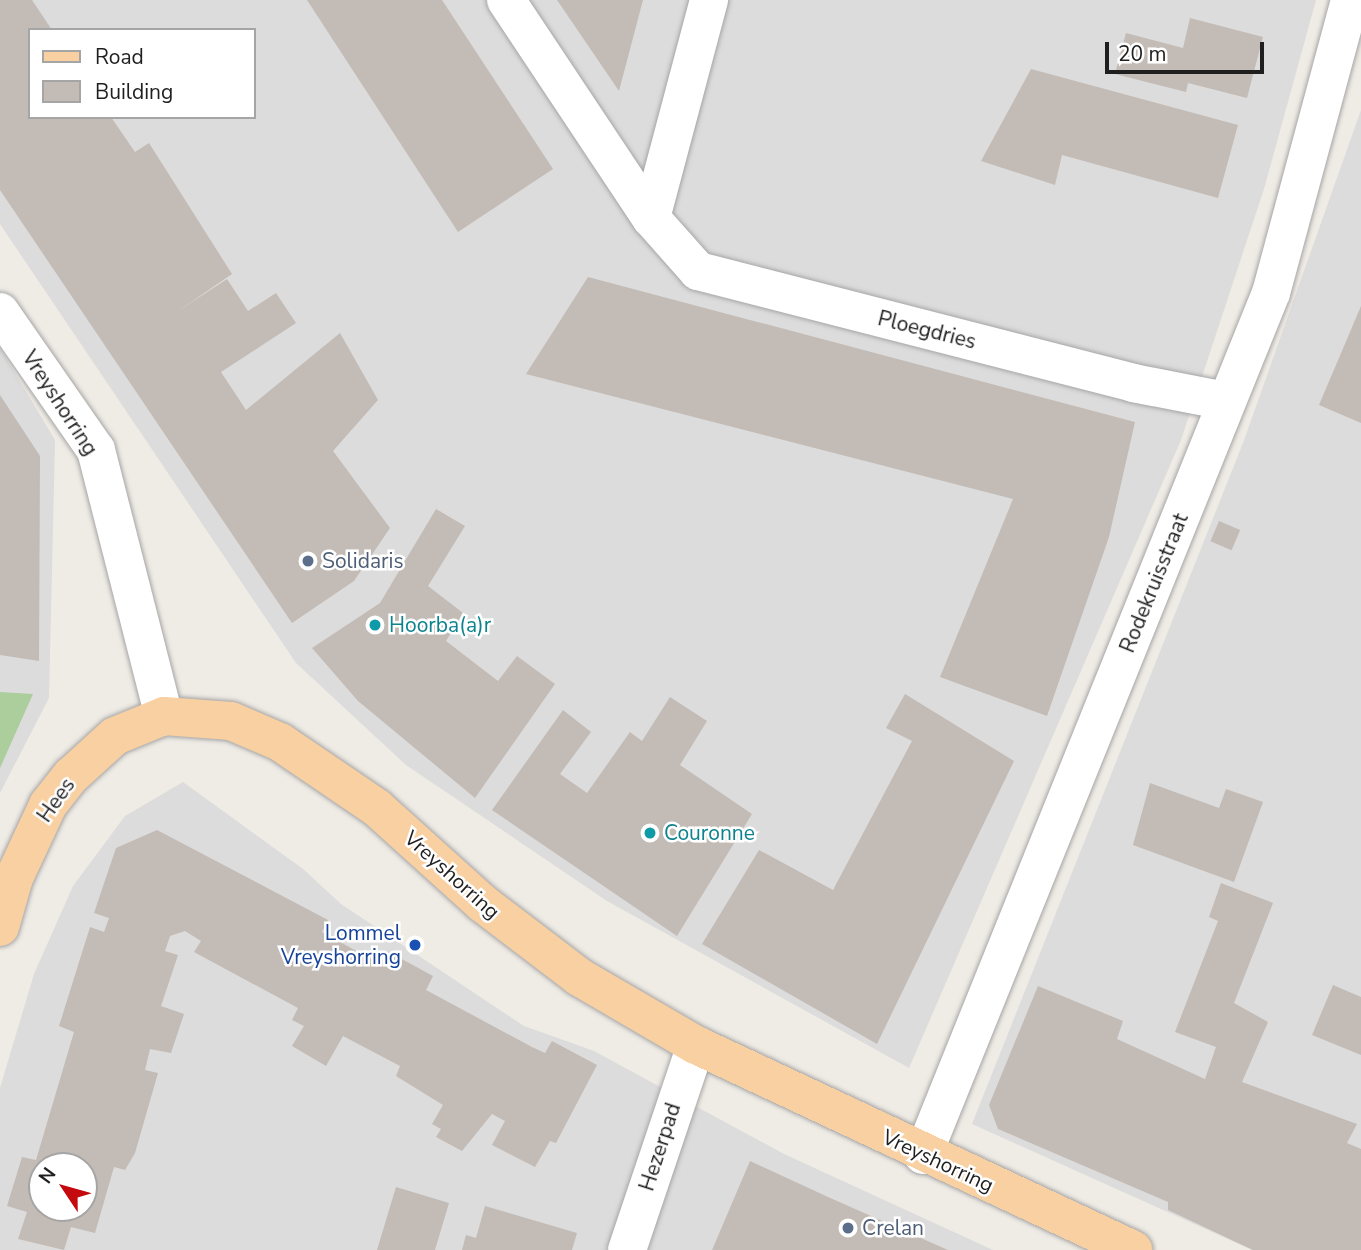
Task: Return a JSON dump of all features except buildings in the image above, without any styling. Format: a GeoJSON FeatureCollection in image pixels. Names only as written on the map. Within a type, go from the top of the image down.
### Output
{"type":"FeatureCollection","features":[{"type":"Feature","properties":{"kind":"main road","name":"Hees"},"geometry":{"type":"LineString","coordinates":[[0,927],[14,878],[41,818],[71,776],[115,736],[164,716]]}},
{"type":"Feature","properties":{"kind":"main road","name":"Vreyshorring"},"geometry":{"type":"LineString","coordinates":[[164,716],[231,721],[280,742],[377,808],[539,950],[696,1045],[923,1155],[1133,1250]]}},
{"type":"Feature","properties":{"kind":"street","name":"Ploegdries"},"geometry":{"type":"LineString","coordinates":[[506,0],[651,218],[698,271],[1226,401]]}},
{"type":"Feature","properties":{"kind":"street"},"geometry":{"type":"LineString","coordinates":[[651,218],[709,0]]}},
{"type":"Feature","properties":{"kind":"street","name":"Rodekruisstraat"},"geometry":{"type":"LineString","coordinates":[[923,1155],[1271,293],[1350,0]]}},
{"type":"Feature","properties":{"kind":"street","name":"Vreyshorring"},"geometry":{"type":"LineString","coordinates":[[0,312],[96,450],[164,716]]}},
{"type":"Feature","properties":{"kind":"street","name":"Hezerpad"},"geometry":{"type":"LineString","coordinates":[[627,1250],[696,1045]]}},
{"type":"Feature","properties":{"kind":"shaded area"},"geometry":{"type":"Polygon","coordinates":[[[0,0],[1316,0],[1264,189],[1181,440],[909,1068],[607,901],[406,765],[296,663],[0,224],[0,0]]]}},
{"type":"Feature","properties":{"kind":"shaded area"},"geometry":{"type":"Polygon","coordinates":[[[1361,110],[1361,1250],[1252,1250],[972,1124],[1243,443],[1361,110]]]}},
{"type":"Feature","properties":{"kind":"shaded area"},"geometry":{"type":"Polygon","coordinates":[[[0,348],[55,440],[49,698],[0,793],[0,348]]]}},
{"type":"Feature","properties":{"kind":"shaded area"},"geometry":{"type":"Polygon","coordinates":[[[183,782],[303,869],[341,904],[524,1026],[594,1051],[784,1154],[993,1250],[0,1250],[0,1088],[34,974],[73,886],[125,816],[183,782]]]}},
{"type":"Feature","properties":{"kind":"green space"},"geometry":{"type":"Polygon","coordinates":[[[0,692],[33,694],[0,768],[0,692]]]}},
{"type":"Feature","properties":{"kind":"place","name":"Solidaris"},"geometry":{"type":"Point","coordinates":[308,561]}},
{"type":"Feature","properties":{"kind":"place","name":"Hoorba(a)r"},"geometry":{"type":"Point","coordinates":[375,625]}},
{"type":"Feature","properties":{"kind":"place","name":"Couronne"},"geometry":{"type":"Point","coordinates":[650,833]}},
{"type":"Feature","properties":{"kind":"place","name":"Lommel Vreyshorring"},"geometry":{"type":"Point","coordinates":[415,945]}},
{"type":"Feature","properties":{"kind":"place","name":"Crelan"},"geometry":{"type":"Point","coordinates":[848,1228]}}]}
